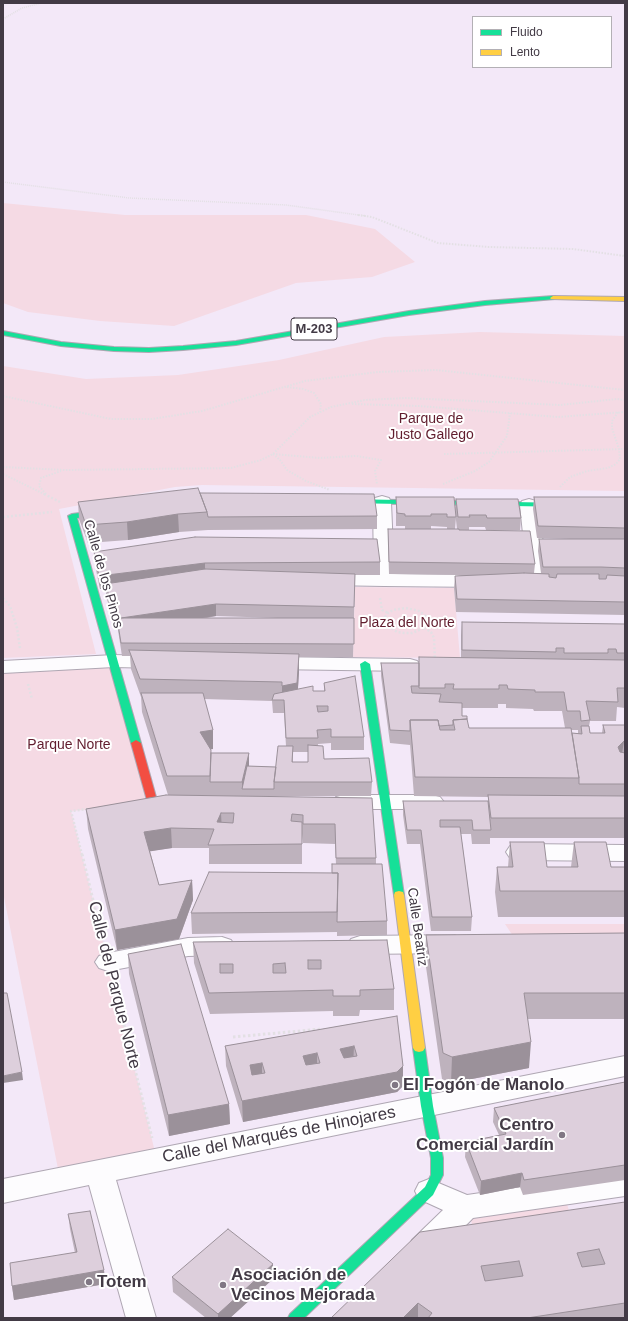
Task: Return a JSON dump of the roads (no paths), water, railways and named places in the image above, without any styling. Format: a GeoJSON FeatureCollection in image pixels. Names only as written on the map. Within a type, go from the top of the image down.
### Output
{"type":"FeatureCollection","features":[{"type":"Feature","properties":{"kind":"street","name":"M-203"},"geometry":{"type":"LineString","coordinates":[[3,333],[61,344],[114,349],[176,348],[236,343],[409,313],[485,303],[541,298],[625,298]]}},
{"type":"Feature","properties":{"kind":"street"},"geometry":{"type":"LineString","coordinates":[[333,501],[380,494],[529,505],[625,506]]}},
{"type":"Feature","properties":{"kind":"street"},"geometry":{"type":"LineString","coordinates":[[380,494],[384,580]]}},
{"type":"Feature","properties":{"kind":"street"},"geometry":{"type":"LineString","coordinates":[[529,505],[538,582]]}},
{"type":"Feature","properties":{"kind":"street","name":"Calle de los Pinos"},"geometry":{"type":"LineString","coordinates":[[119,510],[72,516],[101,592],[114,661],[153,804]]}},
{"type":"Feature","properties":{"kind":"street"},"geometry":{"type":"LineString","coordinates":[[307,578],[498,582]]}},
{"type":"Feature","properties":{"kind":"street"},"geometry":{"type":"LineString","coordinates":[[3,667],[114,661],[177,662]]}},
{"type":"Feature","properties":{"kind":"street"},"geometry":{"type":"LineString","coordinates":[[255,663],[428,666]]}},
{"type":"Feature","properties":{"kind":"street","name":"Calle Beatriz"},"geometry":{"type":"LineString","coordinates":[[365,664],[386,802],[427,1106],[437,1158],[437,1175],[429,1191]]}},
{"type":"Feature","properties":{"kind":"street"},"geometry":{"type":"LineString","coordinates":[[320,802],[455,802]]}},
{"type":"Feature","properties":{"kind":"street"},"geometry":{"type":"LineString","coordinates":[[130,807],[177,803]]}},
{"type":"Feature","properties":{"kind":"street"},"geometry":{"type":"LineString","coordinates":[[509,852],[625,853]]}},
{"type":"Feature","properties":{"kind":"street"},"geometry":{"type":"LineString","coordinates":[[335,945],[476,944]]}},
{"type":"Feature","properties":{"kind":"street"},"geometry":{"type":"LineString","coordinates":[[108,962],[188,947],[242,946]]}},
{"type":"Feature","properties":{"kind":"street","name":"Calle del Marqués de Hinojares"},"geometry":{"type":"LineString","coordinates":[[3,1191],[625,1066]]}},
{"type":"Feature","properties":{"kind":"street"},"geometry":{"type":"LineString","coordinates":[[99,1171],[141,1318]]}},
{"type":"Feature","properties":{"kind":"street"},"geometry":{"type":"LineString","coordinates":[[295,1318],[429,1191],[465,1207],[625,1184]]}},
{"type":"Feature","properties":{"kind":"street"},"geometry":{"type":"LineString","coordinates":[[460,1246],[421,1252],[465,1207]]}},
{"type":"Feature","properties":{"kind":"place","name":"El Fogón de Manolo"},"geometry":{"type":"Point","coordinates":[395,1085]}},
{"type":"Feature","properties":{"kind":"place","name":"Centro Comercial Jardín"},"geometry":{"type":"Point","coordinates":[562,1135]}},
{"type":"Feature","properties":{"kind":"place","name":"Totem"},"geometry":{"type":"Point","coordinates":[89,1282]}},
{"type":"Feature","properties":{"kind":"place","name":"Asociación de Vecinos Mejorada"},"geometry":{"type":"Point","coordinates":[223,1285]}},
{"type":"Feature","properties":{"kind":"park label","name":"Parque de Justo Gallego"},"geometry":{"type":"Point","coordinates":[431,428]}},
{"type":"Feature","properties":{"kind":"park label","name":"Plaza del Norte"},"geometry":{"type":"Point","coordinates":[407,623]}},
{"type":"Feature","properties":{"kind":"park label","name":"Parque Norte"},"geometry":{"type":"Point","coordinates":[69,745]}}]}
